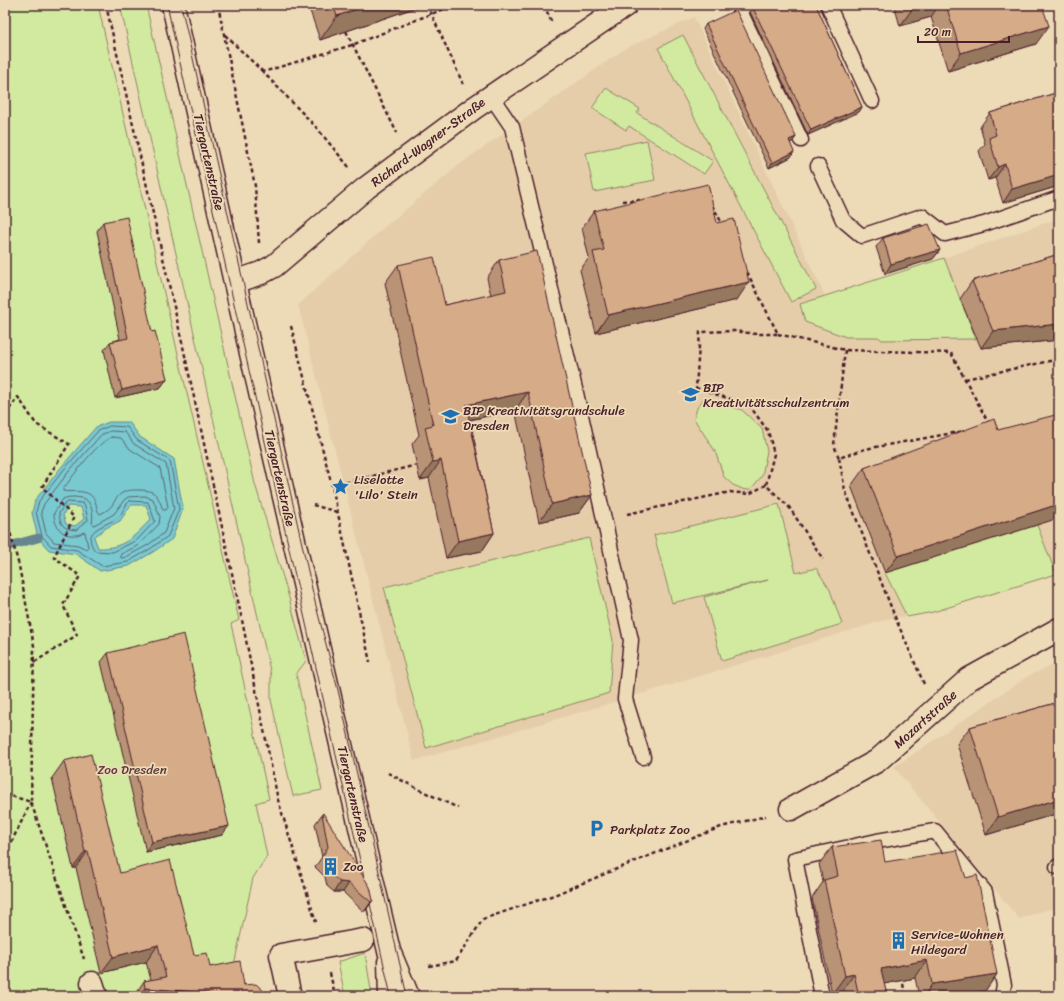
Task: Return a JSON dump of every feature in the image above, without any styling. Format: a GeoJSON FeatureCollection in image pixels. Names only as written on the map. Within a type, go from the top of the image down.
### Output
{"type":"FeatureCollection","features":[{"type":"Feature","properties":{"kind":"main road","name":"Tiergartenstraße"},"geometry":{"type":"LineString","coordinates":[[173,5],[389,951],[408,996]]}},
{"type":"Feature","properties":{"kind":"main road","name":"Richard-Wagner-Straße"},"geometry":{"type":"LineString","coordinates":[[236,282],[261,273],[274,266],[366,188],[409,156],[482,102],[626,5]]}},
{"type":"Feature","properties":{"kind":"main road","name":"Mozartstraße"},"geometry":{"type":"LineString","coordinates":[[791,809],[877,761],[970,679],[1059,629]]}},
{"type":"Feature","properties":{"kind":"main road"},"geometry":{"type":"LineString","coordinates":[[290,996],[281,956],[363,940]]}},
{"type":"Feature","properties":{"kind":"main road","name":"Tiergartenstraße"},"geometry":{"type":"LineString","coordinates":[[389,951],[390,996]]}},
{"type":"Feature","properties":{"kind":"lane"},"geometry":{"type":"LineString","coordinates":[[746,5],[739,9],[801,140]]}},
{"type":"Feature","properties":{"kind":"lane"},"geometry":{"type":"LineString","coordinates":[[828,5],[872,101]]}},
{"type":"Feature","properties":{"kind":"lane"},"geometry":{"type":"LineString","coordinates":[[482,102],[512,127],[576,393],[631,640],[625,699],[643,757]]}},
{"type":"Feature","properties":{"kind":"lane"},"geometry":{"type":"LineString","coordinates":[[818,166],[843,220],[862,236],[922,216],[945,234],[984,224],[1059,198]]}},
{"type":"Feature","properties":{"kind":"lane"},"geometry":{"type":"LineString","coordinates":[[822,996],[795,859],[877,841],[935,831],[985,892],[1004,985],[1002,996]]}},
{"type":"Feature","properties":{"kind":"lane"},"geometry":{"type":"LineString","coordinates":[[389,951],[398,996]]}},
{"type":"Feature","properties":{"kind":"path"},"geometry":{"type":"LineString","coordinates":[[106,5],[186,358],[241,615],[278,800],[323,948],[335,996]]}},
{"type":"Feature","properties":{"kind":"path"},"geometry":{"type":"LineString","coordinates":[[218,5],[255,186]]}},
{"type":"Feature","properties":{"kind":"path"},"geometry":{"type":"LineString","coordinates":[[426,5],[482,102]]}},
{"type":"Feature","properties":{"kind":"path"},"geometry":{"type":"LineString","coordinates":[[263,72],[352,45],[454,5]]}},
{"type":"Feature","properties":{"kind":"path"},"geometry":{"type":"LineString","coordinates":[[346,31],[409,156]]}},
{"type":"Feature","properties":{"kind":"path"},"geometry":{"type":"LineString","coordinates":[[225,34],[315,126],[366,188]]}},
{"type":"Feature","properties":{"kind":"path"},"geometry":{"type":"LineString","coordinates":[[622,201],[646,200]]}},
{"type":"Feature","properties":{"kind":"path"},"geometry":{"type":"LineString","coordinates":[[711,203],[725,231]]}},
{"type":"Feature","properties":{"kind":"path"},"geometry":{"type":"LineString","coordinates":[[743,265],[778,334]]}},
{"type":"Feature","properties":{"kind":"path"},"geometry":{"type":"LineString","coordinates":[[292,326],[332,486],[370,662]]}},
{"type":"Feature","properties":{"kind":"path"},"geometry":{"type":"LineString","coordinates":[[604,519],[730,492],[749,494],[766,485],[774,454],[768,431],[749,405],[696,388],[700,332],[734,331],[756,334],[778,334],[845,350],[951,353],[990,426],[982,428]]}},
{"type":"Feature","properties":{"kind":"path"},"geometry":{"type":"LineString","coordinates":[[845,350],[834,445],[839,458],[845,490],[935,710]]}},
{"type":"Feature","properties":{"kind":"path"},"geometry":{"type":"LineString","coordinates":[[965,379],[1059,359]]}},
{"type":"Feature","properties":{"kind":"path"},"geometry":{"type":"LineString","coordinates":[[5,415],[18,397],[36,424],[69,444],[42,487],[74,517],[54,556],[80,576],[63,605],[76,635],[33,663]]}},
{"type":"Feature","properties":{"kind":"path"},"geometry":{"type":"LineString","coordinates":[[839,458],[864,449],[967,430]]}},
{"type":"Feature","properties":{"kind":"path"},"geometry":{"type":"LineString","coordinates":[[332,486],[417,465]]}},
{"type":"Feature","properties":{"kind":"path"},"geometry":{"type":"LineString","coordinates":[[766,485],[789,507],[823,559]]}},
{"type":"Feature","properties":{"kind":"path"},"geometry":{"type":"LineString","coordinates":[[5,513],[19,566],[34,646],[31,802],[94,990]]}},
{"type":"Feature","properties":{"kind":"path"},"geometry":{"type":"LineString","coordinates":[[388,773],[458,808]]}},
{"type":"Feature","properties":{"kind":"path"},"geometry":{"type":"LineString","coordinates":[[5,794],[31,802]]}},
{"type":"Feature","properties":{"kind":"path"},"geometry":{"type":"LineString","coordinates":[[5,855],[31,802]]}},
{"type":"Feature","properties":{"kind":"path"},"geometry":{"type":"LineString","coordinates":[[429,966],[456,961],[483,919],[554,895],[721,827],[791,809]]}},
{"type":"Feature","properties":{"kind":"path"},"geometry":{"type":"LineString","coordinates":[[901,975],[905,996]]}},
{"type":"Feature","properties":{"kind":"shaded area","name":"BIP Kreativitätsschulzentrum"},"geometry":{"type":"Polygon","coordinates":[[[694,17],[825,296],[944,258],[1059,218],[1059,573],[933,612],[907,617],[895,617],[414,761],[298,305],[382,229],[464,161],[626,48],[694,17]]]}},
{"type":"Feature","properties":{"kind":"shaded area"},"geometry":{"type":"Polygon","coordinates":[[[1059,662],[1059,906],[1019,919],[894,767],[1028,676],[1059,662]]]}},
{"type":"Feature","properties":{"kind":"green space","name":"Zoo Dresden"},"geometry":{"type":"Polygon","coordinates":[[[5,5],[98,5],[239,620],[231,624],[269,799],[256,803],[267,856],[253,878],[234,965],[231,996],[5,996],[5,5]]]}},
{"type":"Feature","properties":{"kind":"green space"},"geometry":{"type":"Polygon","coordinates":[[[120,5],[146,5],[255,484],[288,594],[306,661],[296,674],[322,790],[293,796],[271,700],[271,675],[120,5]]]}},
{"type":"Feature","properties":{"kind":"green space"},"geometry":{"type":"Polygon","coordinates":[[[683,35],[816,289],[791,302],[658,48],[683,35]]]}},
{"type":"Feature","properties":{"kind":"green space"},"geometry":{"type":"Polygon","coordinates":[[[606,88],[640,109],[637,113],[713,161],[704,174],[629,126],[626,130],[592,108],[606,88]]]}},
{"type":"Feature","properties":{"kind":"green space"},"geometry":{"type":"Polygon","coordinates":[[[647,140],[655,180],[594,192],[586,153],[647,140]]]}},
{"type":"Feature","properties":{"kind":"green space"},"geometry":{"type":"Polygon","coordinates":[[[944,258],[976,339],[882,340],[878,337],[846,337],[805,322],[800,304],[944,258]]]}},
{"type":"Feature","properties":{"kind":"green space"},"geometry":{"type":"Polygon","coordinates":[[[704,398],[742,410],[762,429],[767,451],[762,476],[751,489],[745,490],[733,485],[724,477],[715,451],[694,419],[697,408],[704,398]]]}},
{"type":"Feature","properties":{"kind":"green space"},"geometry":{"type":"Polygon","coordinates":[[[779,504],[796,573],[816,568],[830,590],[842,624],[722,661],[704,597],[768,580],[672,603],[654,535],[779,504]]]}},
{"type":"Feature","properties":{"kind":"green space"},"geometry":{"type":"Polygon","coordinates":[[[1037,525],[1056,574],[933,612],[907,617],[885,573],[1037,525]]]}},
{"type":"Feature","properties":{"kind":"green space"},"geometry":{"type":"Polygon","coordinates":[[[589,538],[613,640],[609,693],[426,748],[384,587],[589,538]]]}},
{"type":"Feature","properties":{"kind":"green space"},"geometry":{"type":"Polygon","coordinates":[[[365,953],[372,996],[345,996],[338,962],[365,953]]]}},
{"type":"Feature","properties":{"kind":"water"},"geometry":{"type":"Polygon","coordinates":[[[109,422],[129,422],[140,437],[174,459],[183,509],[172,539],[129,566],[100,571],[76,554],[49,550],[38,538],[32,513],[35,500],[96,427],[109,422]],[[131,505],[120,521],[106,528],[94,537],[98,548],[107,548],[128,541],[151,519],[146,505],[131,505]],[[68,506],[63,515],[66,524],[75,526],[84,519],[81,507],[68,506]]]}},
{"type":"Feature","properties":{"kind":"building"},"geometry":{"type":"Polygon","coordinates":[[[333,5],[369,5],[337,16],[333,5]]]}},
{"type":"Feature","properties":{"kind":"building"},"geometry":{"type":"Polygon","coordinates":[[[756,5],[816,5],[862,107],[811,130],[753,8],[756,5]]]}},
{"type":"Feature","properties":{"kind":"building"},"geometry":{"type":"Polygon","coordinates":[[[912,5],[923,5],[913,8],[912,5]]]}},
{"type":"Feature","properties":{"kind":"building"},"geometry":{"type":"Polygon","coordinates":[[[946,5],[1042,5],[1049,26],[961,53],[946,5]]]}},
{"type":"Feature","properties":{"kind":"building"},"geometry":{"type":"Polygon","coordinates":[[[736,10],[796,137],[789,140],[794,152],[772,163],[706,24],[736,10]]]}},
{"type":"Feature","properties":{"kind":"building"},"geometry":{"type":"Polygon","coordinates":[[[1059,92],[1059,175],[1012,189],[1005,164],[998,167],[989,138],[996,135],[990,113],[1059,92]]]}},
{"type":"Feature","properties":{"kind":"building"},"geometry":{"type":"Polygon","coordinates":[[[708,184],[717,223],[734,219],[749,282],[608,315],[593,252],[604,250],[594,211],[708,184]]]}},
{"type":"Feature","properties":{"kind":"building"},"geometry":{"type":"Polygon","coordinates":[[[127,217],[152,332],[155,331],[167,379],[122,390],[110,342],[128,338],[103,222],[127,217]]]}},
{"type":"Feature","properties":{"kind":"building"},"geometry":{"type":"Polygon","coordinates":[[[929,224],[940,250],[891,264],[883,238],[929,224]]]}},
{"type":"Feature","properties":{"kind":"building","name":"BIP Kreativitätsgrundschule Dresden"},"geometry":{"type":"Polygon","coordinates":[[[537,251],[592,495],[552,504],[528,392],[466,405],[494,533],[458,541],[441,460],[433,462],[425,427],[433,425],[398,265],[434,257],[445,305],[506,291],[499,260],[537,251]]]}},
{"type":"Feature","properties":{"kind":"building"},"geometry":{"type":"Polygon","coordinates":[[[1059,254],[1059,324],[993,331],[972,281],[1059,254]]]}},
{"type":"Feature","properties":{"kind":"building"},"geometry":{"type":"Polygon","coordinates":[[[1059,414],[1059,504],[898,556],[864,468],[994,419],[998,430],[1059,414]]]}},
{"type":"Feature","properties":{"kind":"building"},"geometry":{"type":"Polygon","coordinates":[[[184,634],[229,826],[152,842],[108,653],[184,634]]]}},
{"type":"Feature","properties":{"kind":"building"},"geometry":{"type":"Polygon","coordinates":[[[1059,702],[1059,799],[998,817],[970,727],[1059,702]]]}},
{"type":"Feature","properties":{"kind":"building"},"geometry":{"type":"Polygon","coordinates":[[[91,754],[120,873],[170,860],[194,955],[207,953],[210,967],[240,961],[244,985],[256,984],[268,996],[209,996],[209,993],[145,988],[144,981],[166,977],[158,945],[113,957],[88,851],[85,852],[64,761],[91,754]]]}},
{"type":"Feature","properties":{"kind":"building"},"geometry":{"type":"Polygon","coordinates":[[[323,813],[370,887],[373,900],[371,902],[349,883],[340,882],[334,877],[332,867],[322,857],[328,847],[323,813]]]}},
{"type":"Feature","properties":{"kind":"building","name":"Service-Wohnen Hildegard"},"geometry":{"type":"Polygon","coordinates":[[[881,840],[885,862],[957,850],[966,878],[977,875],[997,974],[932,984],[927,960],[881,969],[887,996],[859,996],[854,974],[845,976],[824,880],[838,876],[832,847],[881,840]]]}},
{"type":"Feature","properties":{"kind":"waterway"},"geometry":{"type":"LineString","coordinates":[[5,547],[38,538]]}},
{"type":"Feature","properties":{"kind":"tram line"},"geometry":{"type":"LineString","coordinates":[[167,5],[391,996]]}},
{"type":"Feature","properties":{"kind":"tram line"},"geometry":{"type":"LineString","coordinates":[[181,5],[315,602],[338,690],[407,996]]}},
{"type":"Feature","properties":{"kind":"place","name":"BIP Kreativitätsschulzentrum"},"geometry":{"type":"Point","coordinates":[690,394]}},
{"type":"Feature","properties":{"kind":"place","name":"BIP Kreativitätsgrundschule Dresden"},"geometry":{"type":"Point","coordinates":[450,417]}},
{"type":"Feature","properties":{"kind":"place","name":"Liselotte 'Lilo' Stein"},"geometry":{"type":"Point","coordinates":[341,486]}},
{"type":"Feature","properties":{"kind":"place","name":"Parkplatz Zoo"},"geometry":{"type":"Point","coordinates":[597,829]}},
{"type":"Feature","properties":{"kind":"place","name":"Zoo"},"geometry":{"type":"Point","coordinates":[330,866]}},
{"type":"Feature","properties":{"kind":"place","name":"Service-Wohnen Hildegard"},"geometry":{"type":"Point","coordinates":[898,941]}}]}
